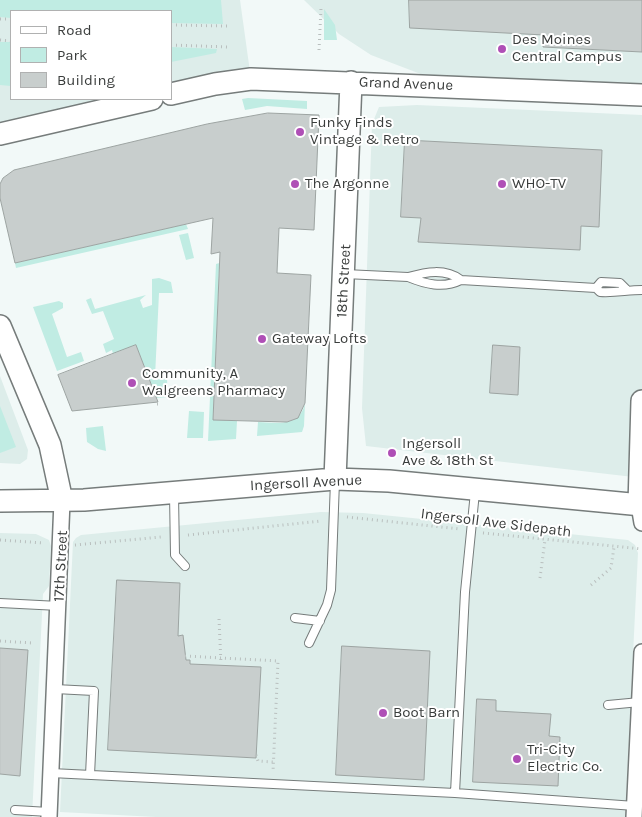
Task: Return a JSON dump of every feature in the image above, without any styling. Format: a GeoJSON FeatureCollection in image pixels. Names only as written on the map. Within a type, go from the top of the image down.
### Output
{"type":"FeatureCollection","features":[{"type":"Feature","properties":{"kind":"main road","name":"Grand Avenue"},"geometry":{"type":"LineString","coordinates":[[172,94],[215,84],[251,79],[642,95]]}},
{"type":"Feature","properties":{"kind":"main road","name":"18th Street"},"geometry":{"type":"LineString","coordinates":[[335,479],[351,82]]}},
{"type":"Feature","properties":{"kind":"main road"},"geometry":{"type":"LineString","coordinates":[[0,134],[148,100]]}},
{"type":"Feature","properties":{"kind":"main road","name":"17th Street"},"geometry":{"type":"LineString","coordinates":[[0,326],[50,445],[62,501]]}},
{"type":"Feature","properties":{"kind":"main road"},"geometry":{"type":"LineString","coordinates":[[641,511],[642,401]]}},
{"type":"Feature","properties":{"kind":"main road","name":"Ingersoll Avenue"},"geometry":{"type":"LineString","coordinates":[[0,501],[62,501],[335,479],[389,481],[641,511]]}},
{"type":"Feature","properties":{"kind":"street","name":"17th Street"},"geometry":{"type":"LineString","coordinates":[[49,814],[62,501]]}},
{"type":"Feature","properties":{"kind":"street"},"geometry":{"type":"LineString","coordinates":[[634,811],[641,702],[642,652]]}},
{"type":"Feature","properties":{"kind":"lane"},"geometry":{"type":"LineString","coordinates":[[344,274],[408,277],[425,272],[440,272],[452,274],[461,280],[596,288],[601,282],[614,282],[620,283],[626,289],[642,290]]}},
{"type":"Feature","properties":{"kind":"lane"},"geometry":{"type":"LineString","coordinates":[[408,277],[425,284],[452,285],[461,280]]}},
{"type":"Feature","properties":{"kind":"lane"},"geometry":{"type":"LineString","coordinates":[[309,643],[320,621],[331,590],[335,479]]}},
{"type":"Feature","properties":{"kind":"lane"},"geometry":{"type":"LineString","coordinates":[[455,793],[465,592],[475,490]]}},
{"type":"Feature","properties":{"kind":"lane"},"geometry":{"type":"LineString","coordinates":[[174,492],[175,555],[185,566]]}},
{"type":"Feature","properties":{"kind":"lane"},"geometry":{"type":"LineString","coordinates":[[0,603],[59,606]]}},
{"type":"Feature","properties":{"kind":"lane"},"geometry":{"type":"LineString","coordinates":[[295,618],[320,621]]}},
{"type":"Feature","properties":{"kind":"lane"},"geometry":{"type":"LineString","coordinates":[[55,689],[94,691],[90,775]]}},
{"type":"Feature","properties":{"kind":"lane"},"geometry":{"type":"LineString","coordinates":[[608,705],[641,702]]}},
{"type":"Feature","properties":{"kind":"lane"},"geometry":{"type":"LineString","coordinates":[[51,773],[455,793],[634,811]]}},
{"type":"Feature","properties":{"kind":"lane"},"geometry":{"type":"LineString","coordinates":[[15,810],[49,814]]}},
{"type":"Feature","properties":{"kind":"path"},"geometry":{"type":"LineString","coordinates":[[319,50],[321,8]]}},
{"type":"Feature","properties":{"kind":"path"},"geometry":{"type":"LineString","coordinates":[[172,24],[227,26]]}},
{"type":"Feature","properties":{"kind":"path"},"geometry":{"type":"LineString","coordinates":[[172,46],[229,47]]}},
{"type":"Feature","properties":{"kind":"path"},"geometry":{"type":"LineString","coordinates":[[157,404],[162,404]]}},
{"type":"Feature","properties":{"kind":"path","name":"Ingersoll Ave Sidepath"},"geometry":{"type":"LineString","coordinates":[[347,517],[545,540],[642,549]]}},
{"type":"Feature","properties":{"kind":"path"},"geometry":{"type":"LineString","coordinates":[[73,545],[322,521]]}},
{"type":"Feature","properties":{"kind":"path"},"geometry":{"type":"LineString","coordinates":[[0,540],[50,543]]}},
{"type":"Feature","properties":{"kind":"path"},"geometry":{"type":"LineString","coordinates":[[540,578],[545,540]]}},
{"type":"Feature","properties":{"kind":"path"},"geometry":{"type":"LineString","coordinates":[[591,585],[611,568],[614,547]]}},
{"type":"Feature","properties":{"kind":"path"},"geometry":{"type":"LineString","coordinates":[[219,619],[221,664]]}},
{"type":"Feature","properties":{"kind":"path"},"geometry":{"type":"LineString","coordinates":[[0,641],[32,643]]}},
{"type":"Feature","properties":{"kind":"path"},"geometry":{"type":"LineString","coordinates":[[186,656],[278,661],[272,784]]}},
{"type":"Feature","properties":{"kind":"path"},"geometry":{"type":"LineString","coordinates":[[256,755],[258,761],[273,762]]}},
{"type":"Feature","properties":{"kind":"shaded area"},"geometry":{"type":"Polygon","coordinates":[[[0,0],[240,0],[251,79],[172,94],[172,10],[10,10],[10,100],[148,100],[0,134],[0,0]]]}},
{"type":"Feature","properties":{"kind":"shaded area","name":"Des Moines Central Campus"},"geometry":{"type":"Polygon","coordinates":[[[304,0],[642,0],[642,95],[452,86],[371,55],[339,34],[304,0]]]}},
{"type":"Feature","properties":{"kind":"shaded area"},"geometry":{"type":"Polygon","coordinates":[[[417,105],[642,115],[642,478],[366,446],[362,408],[372,124],[379,107],[417,105]]]}},
{"type":"Feature","properties":{"kind":"shaded area"},"geometry":{"type":"Polygon","coordinates":[[[0,376],[28,450],[27,459],[20,464],[0,463],[0,376]]]}},
{"type":"Feature","properties":{"kind":"shaded area"},"geometry":{"type":"Polygon","coordinates":[[[321,512],[363,513],[628,540],[635,545],[638,553],[625,817],[156,817],[60,812],[73,542],[76,538],[81,535],[321,512]]]}},
{"type":"Feature","properties":{"kind":"shaded area"},"geometry":{"type":"Polygon","coordinates":[[[0,533],[36,534],[49,540],[51,546],[49,586],[43,594],[32,817],[0,817],[0,533]]]}},
{"type":"Feature","properties":{"kind":"green space"},"geometry":{"type":"Polygon","coordinates":[[[0,0],[221,0],[223,24],[172,23],[172,10],[10,10],[10,18],[0,17],[0,0]]]}},
{"type":"Feature","properties":{"kind":"green space"},"geometry":{"type":"Polygon","coordinates":[[[324,9],[335,25],[337,40],[324,40],[324,9]]]}},
{"type":"Feature","properties":{"kind":"green space"},"geometry":{"type":"Polygon","coordinates":[[[0,42],[10,42],[10,86],[0,85],[0,42]]]}},
{"type":"Feature","properties":{"kind":"green space"},"geometry":{"type":"Polygon","coordinates":[[[172,47],[217,49],[216,53],[172,62],[172,47]]]}},
{"type":"Feature","properties":{"kind":"green space"},"geometry":{"type":"Polygon","coordinates":[[[242,99],[307,101],[307,109],[267,106],[245,110],[242,99]]]}},
{"type":"Feature","properties":{"kind":"green space"},"geometry":{"type":"Polygon","coordinates":[[[186,224],[188,229],[16,268],[15,263],[186,224]]]}},
{"type":"Feature","properties":{"kind":"green space"},"geometry":{"type":"Polygon","coordinates":[[[188,233],[194,258],[186,260],[179,235],[188,233]]]}},
{"type":"Feature","properties":{"kind":"green space"},"geometry":{"type":"Polygon","coordinates":[[[223,262],[219,271],[213,419],[237,421],[236,439],[208,441],[216,264],[223,262]]]}},
{"type":"Feature","properties":{"kind":"green space"},"geometry":{"type":"Polygon","coordinates":[[[159,278],[171,282],[173,293],[159,293],[155,377],[167,379],[168,397],[156,398],[136,346],[113,354],[112,350],[106,353],[103,344],[114,339],[103,311],[92,314],[86,300],[91,298],[95,309],[146,295],[140,300],[143,308],[152,305],[152,279],[159,278]]]}},
{"type":"Feature","properties":{"kind":"green space"},"geometry":{"type":"Polygon","coordinates":[[[59,301],[63,303],[63,308],[52,314],[67,357],[81,352],[84,361],[57,371],[33,307],[59,301]]]}},
{"type":"Feature","properties":{"kind":"green space"},"geometry":{"type":"Polygon","coordinates":[[[305,403],[302,432],[257,436],[258,422],[280,423],[293,420],[302,411],[305,403]]]}},
{"type":"Feature","properties":{"kind":"green space"},"geometry":{"type":"Polygon","coordinates":[[[0,406],[16,447],[0,453],[0,406]]]}},
{"type":"Feature","properties":{"kind":"green space"},"geometry":{"type":"Polygon","coordinates":[[[189,411],[204,412],[203,438],[187,438],[189,411]]]}},
{"type":"Feature","properties":{"kind":"green space"},"geometry":{"type":"Polygon","coordinates":[[[103,426],[106,451],[98,449],[87,442],[86,428],[103,426]]]}},
{"type":"Feature","properties":{"kind":"building","name":"Des Moines Central Campus"},"geometry":{"type":"Polygon","coordinates":[[[409,0],[642,0],[642,52],[543,47],[544,35],[410,28],[409,0]]]}},
{"type":"Feature","properties":{"kind":"building","name":"Gateway Lofts"},"geometry":{"type":"Polygon","coordinates":[[[268,113],[319,115],[314,230],[279,228],[277,273],[311,275],[305,403],[298,418],[287,422],[213,420],[220,252],[211,254],[213,218],[15,263],[0,198],[0,184],[3,178],[14,170],[207,124],[268,113]]]}},
{"type":"Feature","properties":{"kind":"building","name":"WHO-TV"},"geometry":{"type":"Polygon","coordinates":[[[405,140],[602,150],[599,227],[581,226],[580,250],[418,242],[421,218],[401,217],[405,140]]]}},
{"type":"Feature","properties":{"kind":"building"},"geometry":{"type":"Polygon","coordinates":[[[136,345],[158,402],[72,411],[58,375],[136,345]]]}},
{"type":"Feature","properties":{"kind":"building"},"geometry":{"type":"Polygon","coordinates":[[[493,345],[520,347],[518,395],[490,393],[493,345]]]}},
{"type":"Feature","properties":{"kind":"building"},"geometry":{"type":"Polygon","coordinates":[[[117,580],[180,583],[178,636],[183,635],[186,660],[190,660],[190,664],[261,667],[256,758],[108,750],[117,580]]]}},
{"type":"Feature","properties":{"kind":"building","name":"Boot Barn"},"geometry":{"type":"Polygon","coordinates":[[[342,646],[430,651],[424,780],[336,775],[342,646]]]}},
{"type":"Feature","properties":{"kind":"building"},"geometry":{"type":"Polygon","coordinates":[[[0,648],[28,650],[20,776],[0,774],[0,648]]]}},
{"type":"Feature","properties":{"kind":"building","name":"Tri-City Electric Co."},"geometry":{"type":"Polygon","coordinates":[[[477,699],[496,700],[496,711],[551,714],[549,736],[560,737],[558,786],[473,782],[477,699]]]}},
{"type":"Feature","properties":{"kind":"place","name":"Des Moines Central Campus"},"geometry":{"type":"Point","coordinates":[502,49]}},
{"type":"Feature","properties":{"kind":"place","name":"Funky Finds Vintage & Retro"},"geometry":{"type":"Point","coordinates":[300,132]}},
{"type":"Feature","properties":{"kind":"place","name":"The Argonne"},"geometry":{"type":"Point","coordinates":[295,184]}},
{"type":"Feature","properties":{"kind":"place","name":"WHO-TV"},"geometry":{"type":"Point","coordinates":[502,184]}},
{"type":"Feature","properties":{"kind":"place","name":"Gateway Lofts"},"geometry":{"type":"Point","coordinates":[262,339]}},
{"type":"Feature","properties":{"kind":"place","name":"Community, A Walgreens Pharmacy"},"geometry":{"type":"Point","coordinates":[132,383]}},
{"type":"Feature","properties":{"kind":"place","name":"Ingersoll Ave & 18th St"},"geometry":{"type":"Point","coordinates":[392,453]}},
{"type":"Feature","properties":{"kind":"place","name":"Boot Barn"},"geometry":{"type":"Point","coordinates":[383,713]}},
{"type":"Feature","properties":{"kind":"place","name":"Tri-City Electric Co."},"geometry":{"type":"Point","coordinates":[517,759]}}]}
